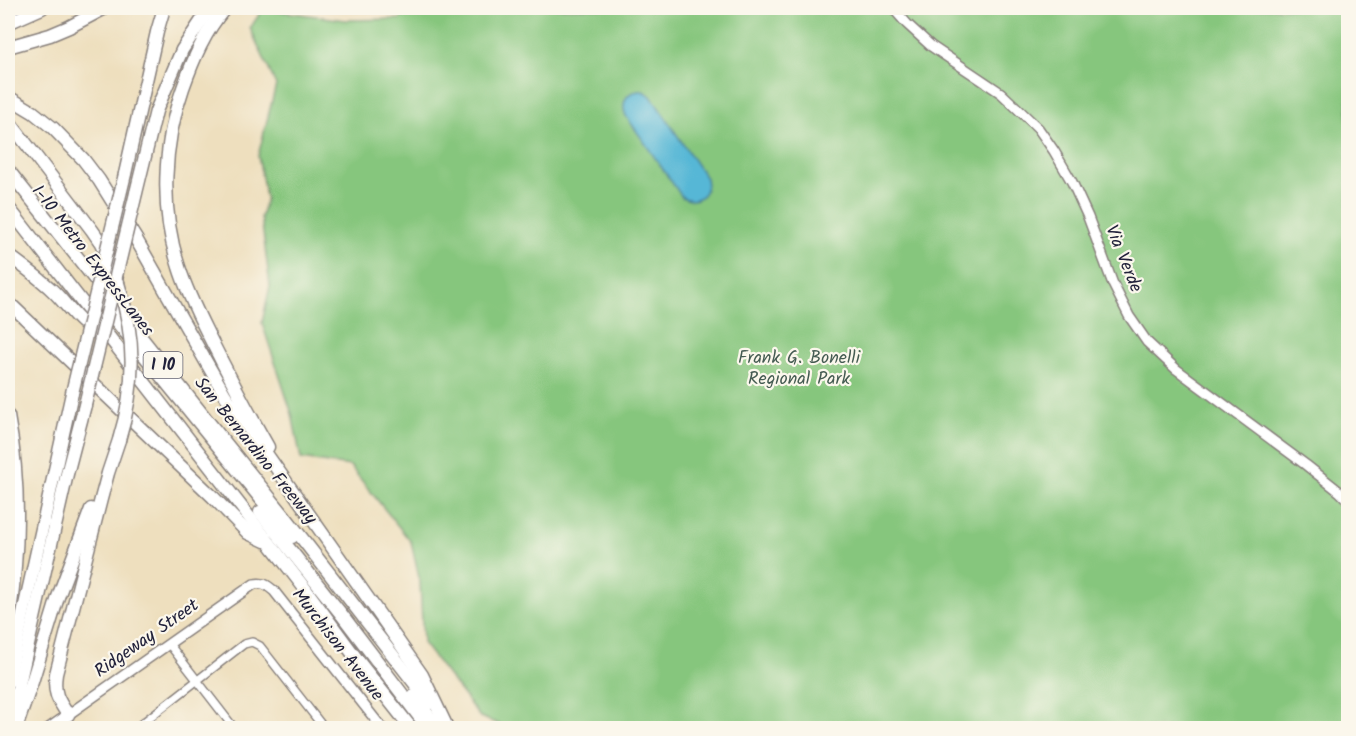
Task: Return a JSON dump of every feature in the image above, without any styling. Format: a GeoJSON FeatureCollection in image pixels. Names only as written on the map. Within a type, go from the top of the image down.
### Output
{"type":"FeatureCollection","features":[{"type":"Feature","properties":{"kind":"highway"},"geometry":{"type":"LineString","coordinates":[[8,23],[42,8]]}},
{"type":"Feature","properties":{"kind":"highway"},"geometry":{"type":"LineString","coordinates":[[8,47],[50,35],[105,8]]}},
{"type":"Feature","properties":{"kind":"highway"},"geometry":{"type":"LineString","coordinates":[[8,682],[72,393],[164,8]]}},
{"type":"Feature","properties":{"kind":"highway"},"geometry":{"type":"LineString","coordinates":[[14,728],[67,474],[156,111],[182,50],[212,8]]}},
{"type":"Feature","properties":{"kind":"highway"},"geometry":{"type":"LineString","coordinates":[[225,8],[207,34],[192,62],[178,102],[170,138],[166,173],[167,200],[178,266],[191,300],[283,477]]}},
{"type":"Feature","properties":{"kind":"highway"},"geometry":{"type":"LineString","coordinates":[[8,97],[33,112],[53,128],[83,159],[99,180],[136,239],[225,395],[422,675],[444,727]]}},
{"type":"Feature","properties":{"kind":"highway"},"geometry":{"type":"LineString","coordinates":[[8,120],[101,243],[118,283],[130,327],[132,348],[127,410],[108,473],[54,686],[57,698],[68,715]]}},
{"type":"Feature","properties":{"kind":"highway","name":"San Bernardino Freeway"},"geometry":{"type":"LineString","coordinates":[[8,170],[287,519],[444,727]]}},
{"type":"Feature","properties":{"kind":"highway","name":"I-10 Metro ExpressLanes"},"geometry":{"type":"LineString","coordinates":[[8,183],[206,433],[444,727]]}},
{"type":"Feature","properties":{"kind":"highway","name":"I 10"},"geometry":{"type":"LineString","coordinates":[[8,207],[411,729]]}},
{"type":"Feature","properties":{"kind":"highway"},"geometry":{"type":"LineString","coordinates":[[8,255],[55,292],[86,328],[108,338]]}},
{"type":"Feature","properties":{"kind":"highway","name":"I-10 Metro ExpressLanes"},"geometry":{"type":"LineString","coordinates":[[70,288],[87,297],[318,584],[428,729]]}},
{"type":"Feature","properties":{"kind":"highway"},"geometry":{"type":"LineString","coordinates":[[8,302],[248,533],[269,543]]}},
{"type":"Feature","properties":{"kind":"highway"},"geometry":{"type":"LineString","coordinates":[[8,416],[15,470],[17,530],[8,625]]}},
{"type":"Feature","properties":{"kind":"highway"},"geometry":{"type":"LineString","coordinates":[[8,541],[15,470]]}},
{"type":"Feature","properties":{"kind":"highway"},"geometry":{"type":"LineString","coordinates":[[14,728],[32,682],[58,597],[99,490],[108,473]]}},
{"type":"Feature","properties":{"kind":"main road","name":"Via Verde"},"geometry":{"type":"LineString","coordinates":[[893,8],[931,46],[1000,93],[1038,128],[1072,182],[1113,284],[1129,316],[1147,342],[1176,369],[1306,465],[1348,500]]}},
{"type":"Feature","properties":{"kind":"main road","name":"Ridgeway Street"},"geometry":{"type":"LineString","coordinates":[[49,729],[254,584],[265,584]]}},
{"type":"Feature","properties":{"kind":"main road","name":"Murchison Avenue"},"geometry":{"type":"LineString","coordinates":[[265,584],[274,591],[382,729]]}},
{"type":"Feature","properties":{"kind":"street"},"geometry":{"type":"LineString","coordinates":[[140,727],[244,644],[252,642],[260,646],[324,729]]}},
{"type":"Feature","properties":{"kind":"street"},"geometry":{"type":"LineString","coordinates":[[169,644],[234,729]]}},
{"type":"Feature","properties":{"kind":"green space","name":"Frank G. Bonelli Regional Park"},"geometry":{"type":"Polygon","coordinates":[[[410,8],[1348,8],[1348,728],[509,728],[480,717],[423,643],[420,582],[411,542],[350,466],[301,459],[292,414],[262,323],[270,286],[261,217],[266,199],[258,156],[276,85],[250,28],[263,9],[346,20],[400,19],[410,8]]]}},
{"type":"Feature","properties":{"kind":"water"},"geometry":{"type":"Polygon","coordinates":[[[638,91],[651,96],[706,178],[706,189],[701,197],[692,200],[682,197],[626,116],[625,100],[630,94],[638,91]]]}}]}
